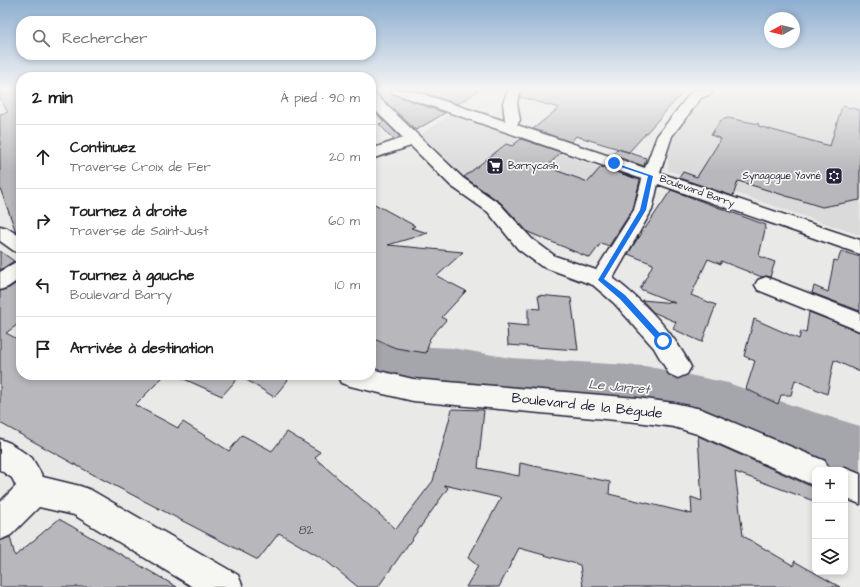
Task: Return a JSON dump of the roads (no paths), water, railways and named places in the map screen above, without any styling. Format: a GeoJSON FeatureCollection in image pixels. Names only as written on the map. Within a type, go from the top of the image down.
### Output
{"type":"FeatureCollection","features":[{"type":"Feature","properties":{"kind":"street"},"geometry":{"type":"LineString","coordinates":[[390,117],[457,182],[494,208],[525,244],[548,260],[601,280],[622,297],[663,341],[678,367]]}},
{"type":"Feature","properties":{"kind":"street","name":"Boulevard Barry"},"geometry":{"type":"LineString","coordinates":[[479,117],[860,247]]}},
{"type":"Feature","properties":{"kind":"street"},"geometry":{"type":"LineString","coordinates":[[508,127],[514,120],[513,117]]}},
{"type":"Feature","properties":{"kind":"street"},"geometry":{"type":"LineString","coordinates":[[601,280],[643,210],[650,176],[665,136],[679,117]]}},
{"type":"Feature","properties":{"kind":"street"},"geometry":{"type":"LineString","coordinates":[[376,152],[412,140]]}},
{"type":"Feature","properties":{"kind":"street"},"geometry":{"type":"LineString","coordinates":[[0,232],[16,243]]}},
{"type":"Feature","properties":{"kind":"street"},"geometry":{"type":"LineString","coordinates":[[0,282],[16,271]]}},
{"type":"Feature","properties":{"kind":"street"},"geometry":{"type":"LineString","coordinates":[[766,285],[860,322]]}},
{"type":"Feature","properties":{"kind":"street","name":"Boulevard de la Bégude"},"geometry":{"type":"LineString","coordinates":[[371,380],[413,390],[637,410],[674,415],[701,422],[812,470]]}},
{"type":"Feature","properties":{"kind":"street"},"geometry":{"type":"LineString","coordinates":[[0,453],[22,468],[34,490],[80,501],[226,587]]}},
{"type":"Feature","properties":{"kind":"street"},"geometry":{"type":"LineString","coordinates":[[848,484],[860,489]]}},
{"type":"Feature","properties":{"kind":"street"},"geometry":{"type":"LineString","coordinates":[[0,524],[34,490]]}},
{"type":"Feature","properties":{"kind":"waterway","name":"Le Jarret"},"geometry":{"type":"LineString","coordinates":[[376,361],[394,366],[452,369],[511,379],[645,388],[728,407],[797,433],[860,453]]}},
{"type":"Feature","properties":{"kind":"place","name":"Barrycash"},"geometry":{"type":"Point","coordinates":[495,166]}},
{"type":"Feature","properties":{"kind":"place","name":"Synagogue Yavné"},"geometry":{"type":"Point","coordinates":[834,176]}}]}
